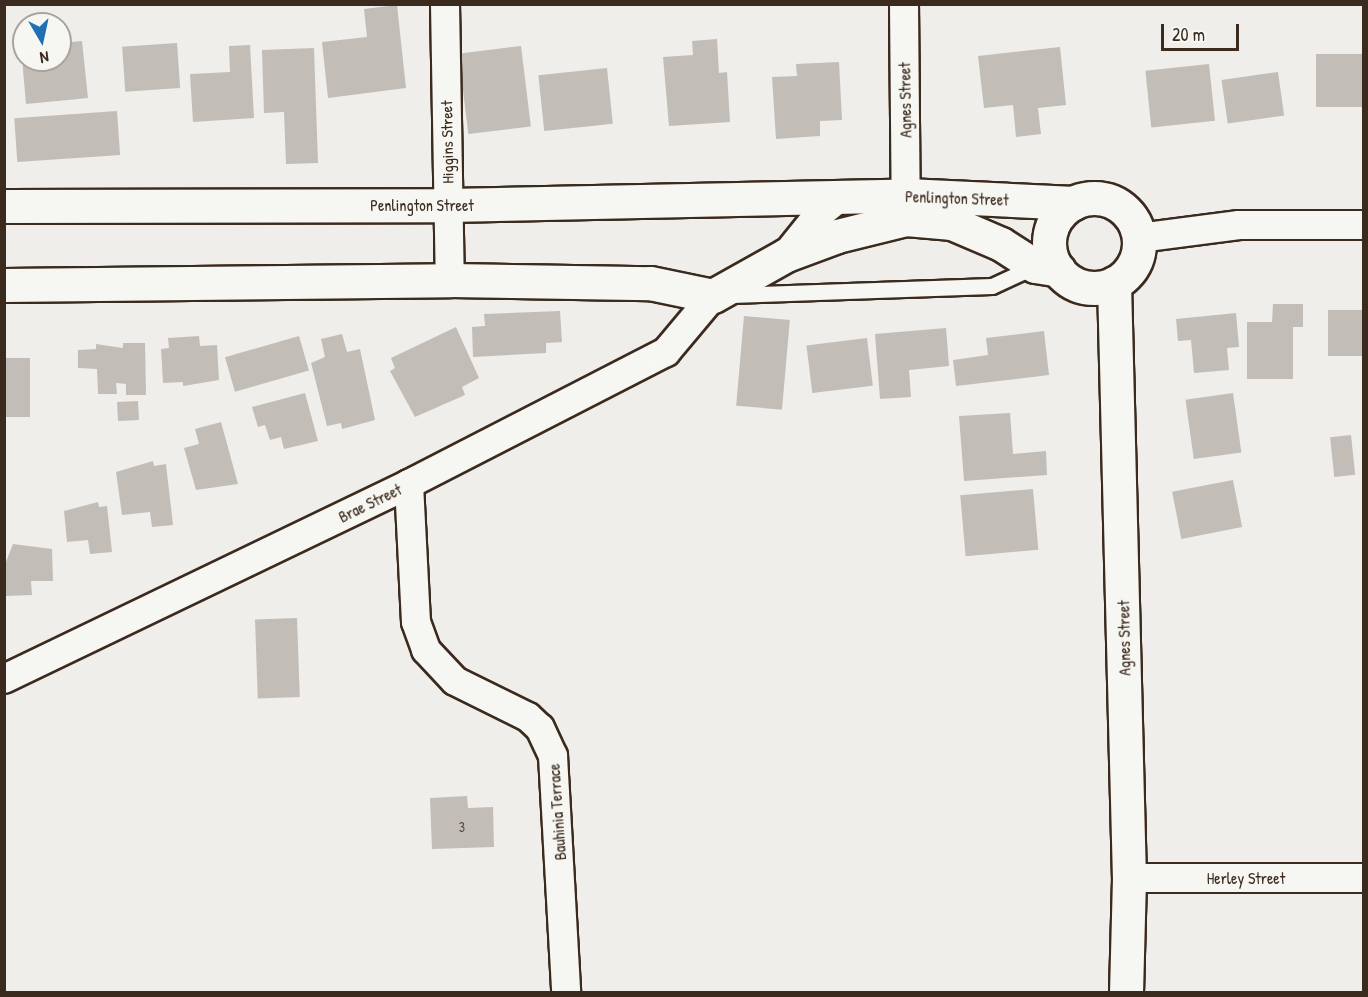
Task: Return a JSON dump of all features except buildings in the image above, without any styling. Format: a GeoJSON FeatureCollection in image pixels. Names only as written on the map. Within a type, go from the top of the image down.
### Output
{"type":"FeatureCollection","features":[{"type":"Feature","properties":{"kind":"street","name":"Higgins Street"},"geometry":{"type":"LineString","coordinates":[[445,4],[450,279]]}},
{"type":"Feature","properties":{"kind":"street","name":"Agnes Street"},"geometry":{"type":"LineString","coordinates":[[904,4],[906,207]]}},
{"type":"Feature","properties":{"kind":"street","name":"Penlington Street"},"geometry":{"type":"LineString","coordinates":[[786,255],[818,215],[840,197]]}},
{"type":"Feature","properties":{"kind":"street","name":"Penlington Street"},"geometry":{"type":"LineString","coordinates":[[4,206],[447,205],[840,197],[906,207],[1074,203]]}},
{"type":"Feature","properties":{"kind":"street"},"geometry":{"type":"LineString","coordinates":[[1087,198],[1115,203],[1135,223],[1139,238],[1131,269],[1114,283],[1078,284],[1047,268],[1051,256],[1053,225],[1074,203],[1087,198]]}},
{"type":"Feature","properties":{"kind":"street","name":"Penlington Street"},"geometry":{"type":"LineString","coordinates":[[713,296],[786,255],[906,207],[1001,244],[1047,268]]}},
{"type":"Feature","properties":{"kind":"street"},"geometry":{"type":"LineString","coordinates":[[1139,238],[1239,225],[1364,225]]}},
{"type":"Feature","properties":{"kind":"street"},"geometry":{"type":"LineString","coordinates":[[4,285],[450,279],[650,283],[713,296]]}},
{"type":"Feature","properties":{"kind":"street","name":"Agnes Street"},"geometry":{"type":"LineString","coordinates":[[1114,283],[1129,878],[1126,993]]}},
{"type":"Feature","properties":{"kind":"street","name":"Brae Street"},"geometry":{"type":"LineString","coordinates":[[4,679],[409,484],[666,352],[713,296]]}},
{"type":"Feature","properties":{"kind":"street","name":"Bauhinia Terrace"},"geometry":{"type":"LineString","coordinates":[[409,484],[416,622],[426,650],[455,681],[528,717],[540,728],[554,756],[566,993]]}},
{"type":"Feature","properties":{"kind":"street","name":"Herley Street"},"geometry":{"type":"LineString","coordinates":[[1129,878],[1364,878]]}},
{"type":"Feature","properties":{"kind":"lane"},"geometry":{"type":"LineString","coordinates":[[713,296],[992,286],[1047,268]]}}]}
